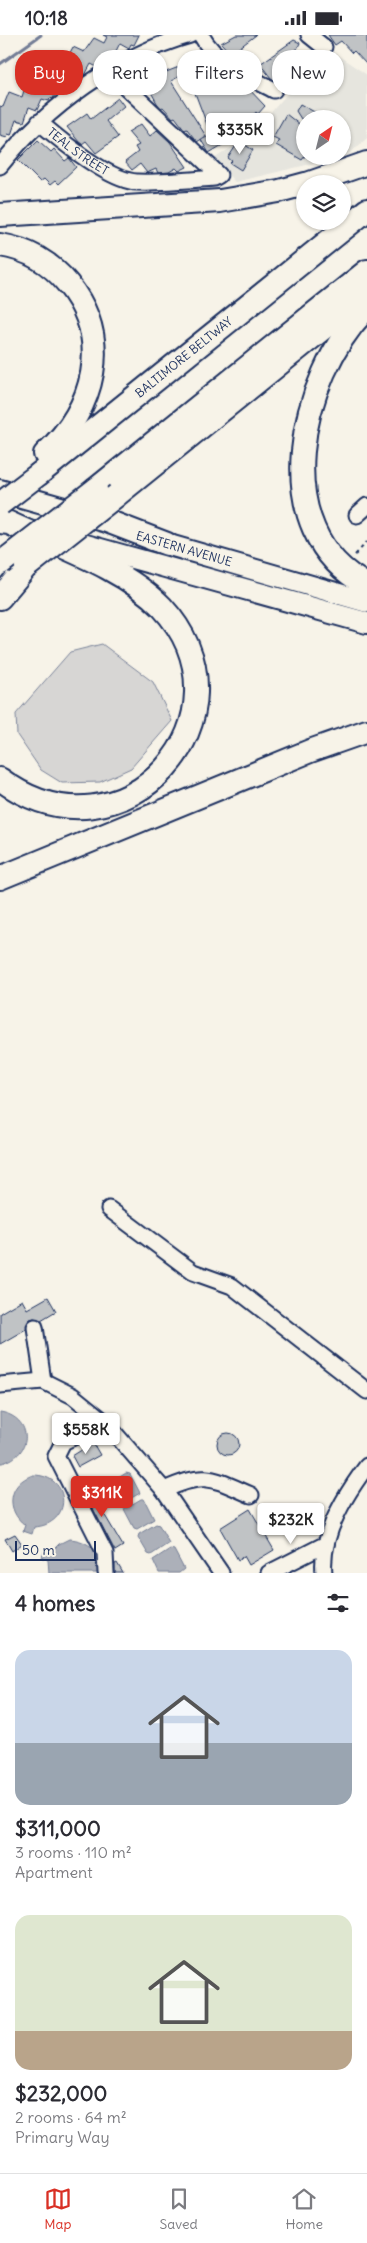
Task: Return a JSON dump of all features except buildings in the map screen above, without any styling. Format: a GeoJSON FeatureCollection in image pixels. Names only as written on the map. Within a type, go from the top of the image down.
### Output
{"type":"FeatureCollection","features":[{"type":"Feature","properties":{"kind":"highway"},"geometry":{"type":"LineString","coordinates":[[332,175],[367,163]]}},
{"type":"Feature","properties":{"kind":"highway"},"geometry":{"type":"LineString","coordinates":[[0,215],[220,201],[296,187]]}},
{"type":"Feature","properties":{"kind":"highway","name":"BALTIMORE BELTWAY"},"geometry":{"type":"LineString","coordinates":[[2,518],[33,472],[367,210]]}},
{"type":"Feature","properties":{"kind":"highway"},"geometry":{"type":"LineString","coordinates":[[0,245],[28,253],[60,274],[74,292],[85,311],[94,354],[93,373],[80,410],[33,472],[0,495]]}},
{"type":"Feature","properties":{"kind":"highway"},"geometry":{"type":"LineString","coordinates":[[1,564],[367,271]]}},
{"type":"Feature","properties":{"kind":"highway"},"geometry":{"type":"LineString","coordinates":[[0,588],[367,293]]}},
{"type":"Feature","properties":{"kind":"highway"},"geometry":{"type":"LineString","coordinates":[[367,308],[345,335],[329,361],[315,393],[308,421],[302,474],[305,501],[319,541],[340,568],[367,585]]}},
{"type":"Feature","properties":{"kind":"highway"},"geometry":{"type":"LineString","coordinates":[[0,491],[106,521],[167,544]]}},
{"type":"Feature","properties":{"kind":"highway"},"geometry":{"type":"LineString","coordinates":[[0,779],[33,800],[54,806],[72,809],[113,803],[138,790],[160,774],[184,741],[195,704],[194,675],[188,649],[173,621],[161,606],[125,579],[2,518]]}},
{"type":"Feature","properties":{"kind":"highway"},"geometry":{"type":"LineString","coordinates":[[0,599],[26,567]]}},
{"type":"Feature","properties":{"kind":"highway"},"geometry":{"type":"LineString","coordinates":[[0,878],[310,751],[367,731]]}},
{"type":"Feature","properties":{"kind":"main road","name":"EASTERN AVENUE"},"geometry":{"type":"LineString","coordinates":[[0,499],[167,544],[367,602]]}},
{"type":"Feature","properties":{"kind":"main road","name":"EASTERN AVENUE"},"geometry":{"type":"LineString","coordinates":[[2,518],[367,623]]}},
{"type":"Feature","properties":{"kind":"street"},"geometry":{"type":"LineString","coordinates":[[149,50],[190,35]]}},
{"type":"Feature","properties":{"kind":"street"},"geometry":{"type":"LineString","coordinates":[[201,35],[210,50],[232,67],[272,90]]}},
{"type":"Feature","properties":{"kind":"street"},"geometry":{"type":"LineString","coordinates":[[308,35],[324,47]]}},
{"type":"Feature","properties":{"kind":"street"},"geometry":{"type":"LineString","coordinates":[[0,166],[39,122],[93,83]]}},
{"type":"Feature","properties":{"kind":"street","name":"TEAL STREET"},"geometry":{"type":"LineString","coordinates":[[39,122],[63,143],[118,178],[135,182],[214,178],[219,175],[134,95]]}},
{"type":"Feature","properties":{"kind":"street"},"geometry":{"type":"LineString","coordinates":[[109,1209],[193,1272],[232,1286],[367,1391]]}},
{"type":"Feature","properties":{"kind":"street"},"geometry":{"type":"LineString","coordinates":[[35,1327],[43,1381]]}},
{"type":"Feature","properties":{"kind":"street"},"geometry":{"type":"LineString","coordinates":[[0,1385],[43,1381],[72,1396],[105,1422],[164,1490],[221,1573]]}},
{"type":"Feature","properties":{"kind":"street"},"geometry":{"type":"LineString","coordinates":[[105,1422],[63,1442],[56,1456],[105,1553],[106,1573]]}},
{"type":"Feature","properties":{"kind":"street"},"geometry":{"type":"LineString","coordinates":[[324,1573],[326,1544],[340,1508],[367,1466]]}},
{"type":"Feature","properties":{"kind":"street"},"geometry":{"type":"LineString","coordinates":[[164,1490],[186,1480],[211,1478],[251,1495]]}},
{"type":"Feature","properties":{"kind":"street"},"geometry":{"type":"LineString","coordinates":[[269,1573],[326,1544]]}},
{"type":"Feature","properties":{"kind":"path"},"geometry":{"type":"LineString","coordinates":[[351,559],[367,542]]}},
{"type":"Feature","properties":{"kind":"shaded area"},"geometry":{"type":"Polygon","coordinates":[[[344,59],[367,75],[367,138],[351,152],[351,110],[296,110],[296,165],[306,165],[235,182],[214,159],[254,132],[286,95],[344,95],[344,59]]]}},
{"type":"Feature","properties":{"kind":"shaded area"},"geometry":{"type":"Polygon","coordinates":[[[102,644],[153,682],[172,721],[131,768],[100,782],[62,783],[41,770],[17,735],[16,714],[70,652],[102,644]]]}},
{"type":"Feature","properties":{"kind":"shaded area"},"geometry":{"type":"Polygon","coordinates":[[[0,1412],[11,1415],[19,1421],[24,1428],[25,1436],[24,1445],[20,1452],[12,1459],[2,1463],[0,1463],[0,1412]]]}},
{"type":"Feature","properties":{"kind":"shaded area"},"geometry":{"type":"Polygon","coordinates":[[[126,1473],[130,1474],[140,1493],[121,1504],[109,1484],[126,1473]]]}},
{"type":"Feature","properties":{"kind":"shaded area"},"geometry":{"type":"Polygon","coordinates":[[[33,1475],[46,1477],[55,1483],[61,1491],[63,1500],[61,1510],[56,1518],[47,1524],[34,1527],[32,1534],[23,1531],[25,1525],[14,1512],[12,1497],[18,1484],[33,1475]]]}},
{"type":"Feature","properties":{"kind":"shaded area"},"geometry":{"type":"Polygon","coordinates":[[[144,1499],[154,1519],[137,1529],[134,1528],[124,1509],[144,1499]]]}},
{"type":"Feature","properties":{"kind":"shaded area"},"geometry":{"type":"Polygon","coordinates":[[[156,1524],[159,1525],[169,1543],[151,1555],[148,1554],[138,1537],[139,1534],[156,1524]]]}},
{"type":"Feature","properties":{"kind":"shaded area"},"geometry":{"type":"Polygon","coordinates":[[[69,1539],[82,1542],[93,1549],[99,1559],[98,1573],[49,1573],[48,1560],[42,1557],[45,1549],[52,1551],[59,1544],[69,1539]]]}},
{"type":"Feature","properties":{"kind":"shaded area"},"geometry":{"type":"Polygon","coordinates":[[[170,1549],[174,1550],[184,1569],[179,1573],[159,1573],[153,1560],[170,1549]]]}},
{"type":"Feature","properties":{"kind":"waterway"},"geometry":{"type":"LineString","coordinates":[[0,64],[41,35]]}}]}
